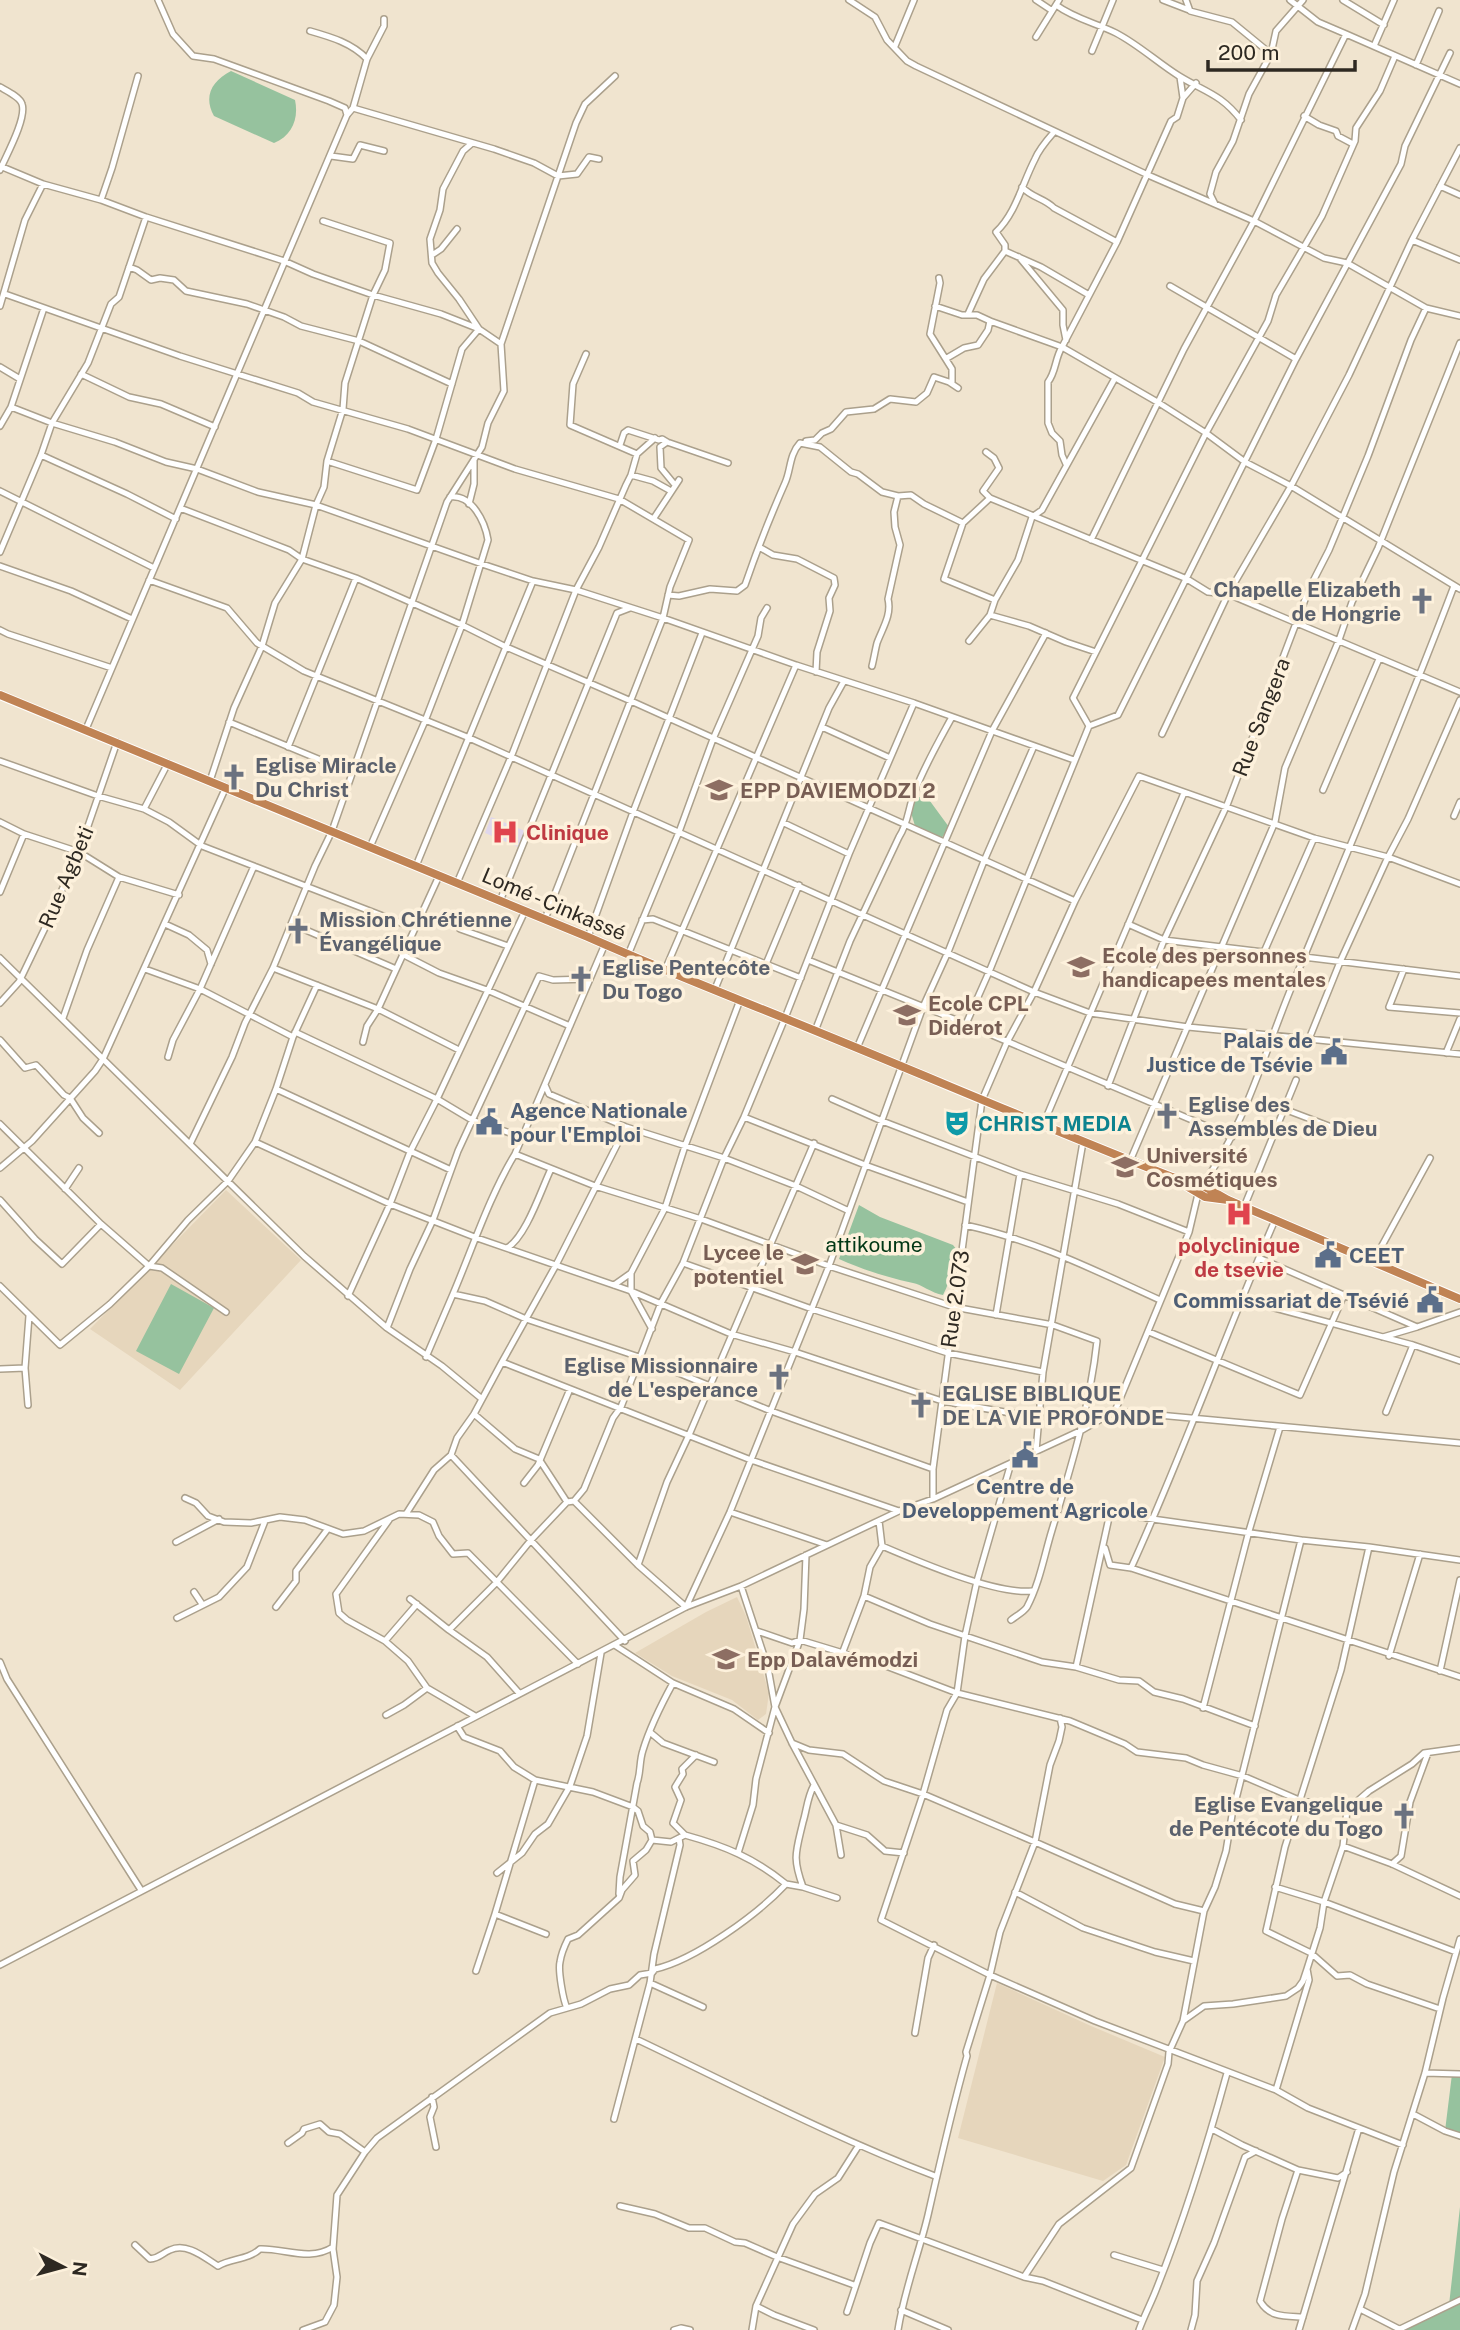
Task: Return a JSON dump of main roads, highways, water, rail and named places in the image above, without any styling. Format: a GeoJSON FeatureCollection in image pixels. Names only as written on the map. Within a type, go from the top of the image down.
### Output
{"type":"FeatureCollection","features":[{"type":"Feature","properties":{"kind":"highway","name":"Lomé - Cinkassé"},"geometry":{"type":"LineString","coordinates":[[0,695],[901,1068],[1130,1161],[1202,1185],[1227,1200],[1460,1299]]}},
{"type":"Feature","properties":{"kind":"highway","name":"Lomé - Cinkassé"},"geometry":{"type":"LineString","coordinates":[[1172,1177],[1202,1196],[1227,1200]]}},
{"type":"Feature","properties":{"kind":"place","name":"Chapelle Elizabeth de Hongrie"},"geometry":{"type":"Point","coordinates":[1422,601]}},
{"type":"Feature","properties":{"kind":"place","name":"Eglise Miracle Du Christ"},"geometry":{"type":"Point","coordinates":[234,777]}},
{"type":"Feature","properties":{"kind":"place","name":"EPP DAVIEMODZI 2"},"geometry":{"type":"Point","coordinates":[719,790]}},
{"type":"Feature","properties":{"kind":"place","name":"Clinique"},"geometry":{"type":"Point","coordinates":[505,832]}},
{"type":"Feature","properties":{"kind":"place","name":"Mission Chrétienne Évangélique"},"geometry":{"type":"Point","coordinates":[298,931]}},
{"type":"Feature","properties":{"kind":"place","name":"Ecole des personnes handicapees mentales"},"geometry":{"type":"Point","coordinates":[1081,967]}},
{"type":"Feature","properties":{"kind":"place","name":"Eglise Pentecôte Du Togo"},"geometry":{"type":"Point","coordinates":[581,979]}},
{"type":"Feature","properties":{"kind":"place","name":"Ecole CPL Diderot"},"geometry":{"type":"Point","coordinates":[907,1015]}},
{"type":"Feature","properties":{"kind":"place","name":"Palais de Justice de Tsévie"},"geometry":{"type":"Point","coordinates":[1334,1052]}},
{"type":"Feature","properties":{"kind":"place","name":"Eglise des Assembles de Dieu"},"geometry":{"type":"Point","coordinates":[1167,1116]}},
{"type":"Feature","properties":{"kind":"place","name":"Agence Nationale pour l'Emploi"},"geometry":{"type":"Point","coordinates":[489,1122]}},
{"type":"Feature","properties":{"kind":"place","name":"CHRIST MEDIA"},"geometry":{"type":"Point","coordinates":[957,1123]}},
{"type":"Feature","properties":{"kind":"place","name":"Université Cosmétiques"},"geometry":{"type":"Point","coordinates":[1125,1167]}},
{"type":"Feature","properties":{"kind":"place","name":"polyclinique de tsevie"},"geometry":{"type":"Point","coordinates":[1239,1214]}},
{"type":"Feature","properties":{"kind":"place","name":"CEET"},"geometry":{"type":"Point","coordinates":[1328,1255]}},
{"type":"Feature","properties":{"kind":"place","name":"Lycee le potentiel"},"geometry":{"type":"Point","coordinates":[805,1264]}},
{"type":"Feature","properties":{"kind":"place","name":"Commissariat de Tsévié"},"geometry":{"type":"Point","coordinates":[1430,1300]}},
{"type":"Feature","properties":{"kind":"place","name":"Eglise Missionnaire de L'esperance"},"geometry":{"type":"Point","coordinates":[779,1377]}},
{"type":"Feature","properties":{"kind":"place","name":"EGLISE BIBLIQUE DE LA VIE PROFONDE"},"geometry":{"type":"Point","coordinates":[921,1405]}},
{"type":"Feature","properties":{"kind":"place","name":"Centre de Developpement Agricole"},"geometry":{"type":"Point","coordinates":[1025,1455]}},
{"type":"Feature","properties":{"kind":"place","name":"Epp Dalavémodzi"},"geometry":{"type":"Point","coordinates":[726,1659]}},
{"type":"Feature","properties":{"kind":"place","name":"Eglise Evangelique de Pentécote du Togo"},"geometry":{"type":"Point","coordinates":[1404,1816]}},
{"type":"Feature","properties":{"kind":"park label","name":"attikoume"},"geometry":{"type":"Point","coordinates":[874,1244]}}]}
